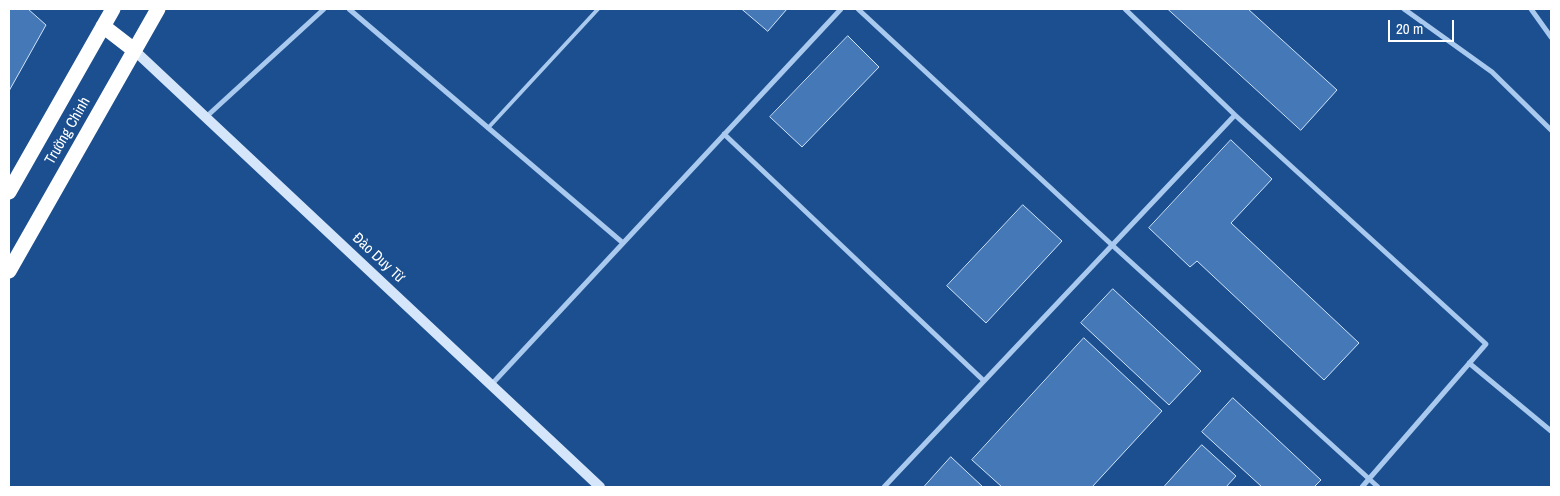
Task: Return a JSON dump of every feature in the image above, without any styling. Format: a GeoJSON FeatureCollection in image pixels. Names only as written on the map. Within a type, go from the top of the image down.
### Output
{"type":"FeatureCollection","features":[{"type":"Feature","properties":{"kind":"highway","name":"Trường Chinh"},"geometry":{"type":"LineString","coordinates":[[9,192],[113,9]]}},
{"type":"Feature","properties":{"kind":"highway","name":"Trường Chinh"},"geometry":{"type":"LineString","coordinates":[[9,271],[158,9]]}},
{"type":"Feature","properties":{"kind":"highway"},"geometry":{"type":"LineString","coordinates":[[104,26],[134,50]]}},
{"type":"Feature","properties":{"kind":"street"},"geometry":{"type":"LineString","coordinates":[[206,117],[324,9]]}},
{"type":"Feature","properties":{"kind":"street"},"geometry":{"type":"LineString","coordinates":[[349,9],[622,243]]}},
{"type":"Feature","properties":{"kind":"street"},"geometry":{"type":"LineString","coordinates":[[491,385],[841,9]]}},
{"type":"Feature","properties":{"kind":"street"},"geometry":{"type":"LineString","coordinates":[[858,9],[1112,245],[1378,487]]}},
{"type":"Feature","properties":{"kind":"street"},"geometry":{"type":"LineString","coordinates":[[1125,9],[1235,115],[1486,344],[1362,487]]}},
{"type":"Feature","properties":{"kind":"street"},"geometry":{"type":"LineString","coordinates":[[1404,9],[1492,72],[1551,130]]}},
{"type":"Feature","properties":{"kind":"street"},"geometry":{"type":"LineString","coordinates":[[1531,9],[1551,37]]}},
{"type":"Feature","properties":{"kind":"street","name":"Đào Duy Từ"},"geometry":{"type":"LineString","coordinates":[[134,50],[600,487]]}},
{"type":"Feature","properties":{"kind":"street"},"geometry":{"type":"LineString","coordinates":[[884,487],[1235,115]]}},
{"type":"Feature","properties":{"kind":"street"},"geometry":{"type":"LineString","coordinates":[[724,134],[984,381]]}},
{"type":"Feature","properties":{"kind":"street"},"geometry":{"type":"LineString","coordinates":[[1469,363],[1551,431]]}},
{"type":"Feature","properties":{"kind":"lane"},"geometry":{"type":"LineString","coordinates":[[488,128],[598,9]]}},
{"type":"Feature","properties":{"kind":"building"},"geometry":{"type":"Polygon","coordinates":[[[9,9],[28,9],[46,25],[9,91],[9,9]]]}},
{"type":"Feature","properties":{"kind":"building"},"geometry":{"type":"Polygon","coordinates":[[[742,9],[787,9],[768,31],[742,9]]]}},
{"type":"Feature","properties":{"kind":"building"},"geometry":{"type":"Polygon","coordinates":[[[1168,9],[1248,9],[1337,90],[1301,130],[1168,9]]]}},
{"type":"Feature","properties":{"kind":"building"},"geometry":{"type":"Polygon","coordinates":[[[848,36],[879,67],[802,147],[770,117],[848,36]]]}},
{"type":"Feature","properties":{"kind":"building"},"geometry":{"type":"Polygon","coordinates":[[[1231,140],[1272,179],[1231,223],[1359,343],[1324,380],[1197,261],[1190,267],[1149,228],[1231,140]]]}},
{"type":"Feature","properties":{"kind":"building"},"geometry":{"type":"Polygon","coordinates":[[[1023,205],[1062,241],[986,323],[947,286],[1023,205]]]}},
{"type":"Feature","properties":{"kind":"building"},"geometry":{"type":"Polygon","coordinates":[[[1113,289],[1201,371],[1169,405],[1081,323],[1113,289]]]}},
{"type":"Feature","properties":{"kind":"building"},"geometry":{"type":"Polygon","coordinates":[[[1084,338],[1162,411],[1092,487],[1002,487],[972,460],[1084,338]]]}},
{"type":"Feature","properties":{"kind":"building"},"geometry":{"type":"Polygon","coordinates":[[[1233,398],[1321,480],[1314,487],[1262,487],[1202,432],[1233,398]]]}},
{"type":"Feature","properties":{"kind":"building"},"geometry":{"type":"Polygon","coordinates":[[[1202,445],[1236,476],[1226,487],[1164,487],[1202,445]]]}},
{"type":"Feature","properties":{"kind":"building"},"geometry":{"type":"Polygon","coordinates":[[[951,457],[983,487],[924,487],[951,457]]]}}]}
